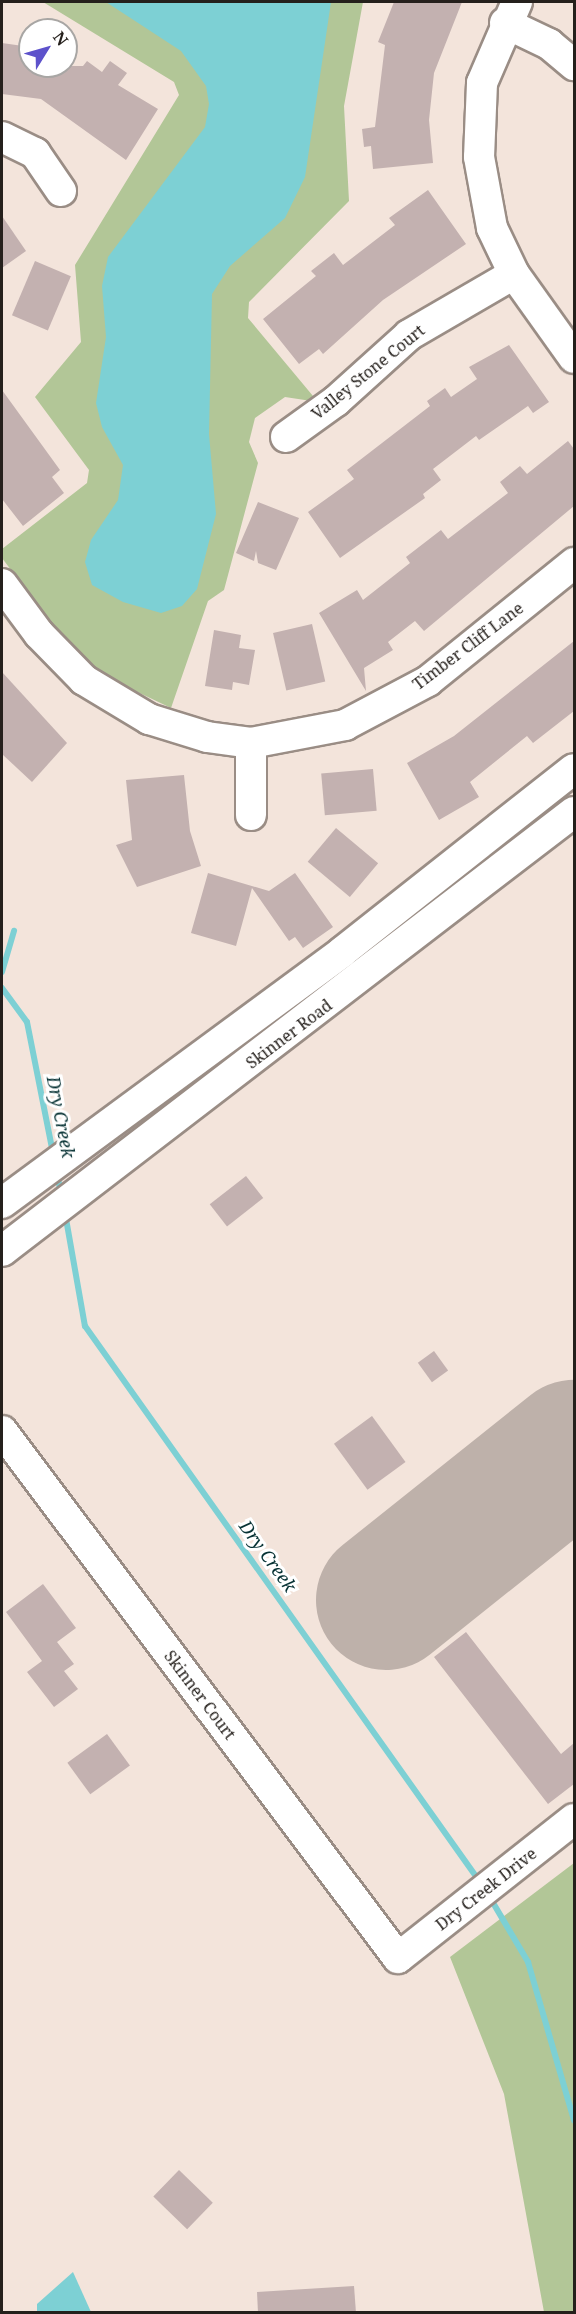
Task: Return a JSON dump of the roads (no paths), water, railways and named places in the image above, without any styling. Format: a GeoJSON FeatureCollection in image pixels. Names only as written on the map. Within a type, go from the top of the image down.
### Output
{"type":"FeatureCollection","features":[{"type":"Feature","properties":{"kind":"street"},"geometry":{"type":"LineString","coordinates":[[574,65],[511,12],[482,82],[479,157],[492,228],[514,274],[574,358]]}},
{"type":"Feature","properties":{"kind":"street"},"geometry":{"type":"LineString","coordinates":[[2,137],[35,153],[62,191]]}},
{"type":"Feature","properties":{"kind":"street","name":"Valley Stone Court"},"geometry":{"type":"LineString","coordinates":[[286,437],[336,402],[409,335],[514,274]]}},
{"type":"Feature","properties":{"kind":"street","name":"Timber Cliff Lane"},"geometry":{"type":"LineString","coordinates":[[2,584],[39,634],[84,680],[149,719],[207,737],[251,743],[345,725],[428,681],[574,563]]}},
{"type":"Feature","properties":{"kind":"street"},"geometry":{"type":"LineString","coordinates":[[251,743],[251,815]]}},
{"type":"Feature","properties":{"kind":"street","name":"Skinner Road"},"geometry":{"type":"LineString","coordinates":[[2,1203],[342,952],[574,769]]}},
{"type":"Feature","properties":{"kind":"street","name":"Skinner Road"},"geometry":{"type":"LineString","coordinates":[[2,1251],[574,812]]}},
{"type":"Feature","properties":{"kind":"street","name":"Skinner Court"},"geometry":{"type":"LineString","coordinates":[[2,1431],[398,1958]]}},
{"type":"Feature","properties":{"kind":"street","name":"Dry Creek Drive"},"geometry":{"type":"LineString","coordinates":[[398,1958],[574,1819]]}},
{"type":"Feature","properties":{"kind":"water"},"geometry":{"type":"Polygon","coordinates":[[[106,2],[331,2],[305,177],[285,218],[230,266],[212,294],[209,434],[216,514],[197,589],[182,606],[161,613],[123,602],[92,585],[85,562],[91,540],[118,500],[123,465],[102,427],[96,403],[106,337],[102,286],[108,257],[205,127],[209,104],[206,86],[181,51],[106,2]]]}},
{"type":"Feature","properties":{"kind":"water"},"geometry":{"type":"Polygon","coordinates":[[[73,2272],[91,2312],[37,2312],[37,2304],[73,2272]]]}},
{"type":"Feature","properties":{"kind":"waterway"},"geometry":{"type":"LineString","coordinates":[[2,972],[14,931]]}},
{"type":"Feature","properties":{"kind":"waterway","name":"Dry Creek"},"geometry":{"type":"LineString","coordinates":[[2,988],[27,1022],[53,1153]]}},
{"type":"Feature","properties":{"kind":"waterway","name":"Dry Creek"},"geometry":{"type":"LineString","coordinates":[[57,1172],[61,1194]]}},
{"type":"Feature","properties":{"kind":"waterway","name":"Dry Creek"},"geometry":{"type":"LineString","coordinates":[[65,1213],[85,1326],[480,1882]]}},
{"type":"Feature","properties":{"kind":"waterway","name":"Dry Creek"},"geometry":{"type":"LineString","coordinates":[[489,1896],[528,1962],[574,2120]]}}]}
